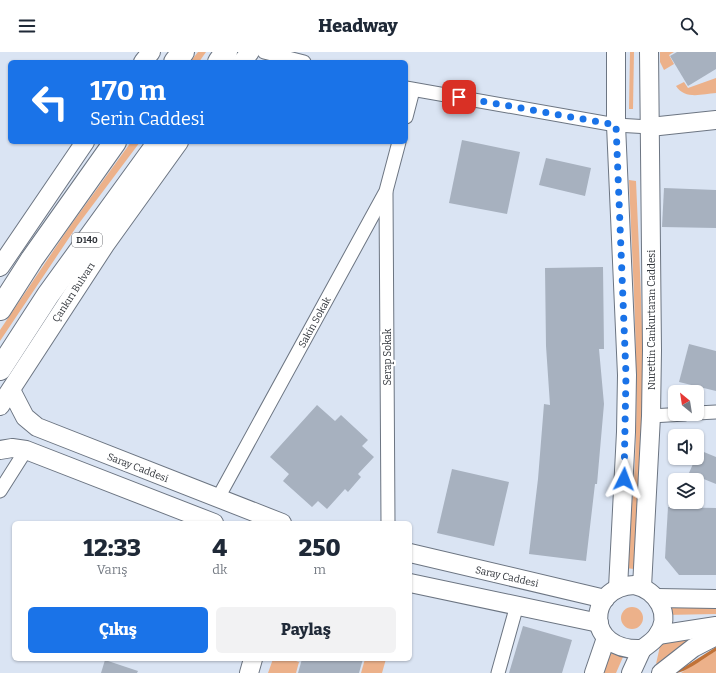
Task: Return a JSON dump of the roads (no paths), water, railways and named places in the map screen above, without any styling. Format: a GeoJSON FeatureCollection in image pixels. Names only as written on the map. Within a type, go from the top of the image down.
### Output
{"type":"FeatureCollection","features":[{"type":"Feature","properties":{"kind":"highway"},"geometry":{"type":"LineString","coordinates":[[177,60],[183,52]]}},
{"type":"Feature","properties":{"kind":"highway"},"geometry":{"type":"LineString","coordinates":[[0,309],[32,259],[114,144]]}},
{"type":"Feature","properties":{"kind":"highway","name":"Çankırı Bulvarı"},"geometry":{"type":"LineString","coordinates":[[0,369],[48,295],[158,144]]}},
{"type":"Feature","properties":{"kind":"street"},"geometry":{"type":"LineString","coordinates":[[145,60],[151,52]]}},
{"type":"Feature","properties":{"kind":"street"},"geometry":{"type":"LineString","coordinates":[[244,60],[250,52]]}},
{"type":"Feature","properties":{"kind":"street"},"geometry":{"type":"LineString","coordinates":[[264,52],[296,60]]}},
{"type":"Feature","properties":{"kind":"street"},"geometry":{"type":"LineString","coordinates":[[594,673],[602,630],[599,614],[611,593],[626,432],[626,375],[616,125],[616,52]]}},
{"type":"Feature","properties":{"kind":"street","name":"Nurettin Cankurtaran Caddesi"},"geometry":{"type":"LineString","coordinates":[[642,587],[651,416],[649,52]]}},
{"type":"Feature","properties":{"kind":"street"},"geometry":{"type":"LineString","coordinates":[[408,103],[410,89],[616,125],[650,127],[716,120]]}},
{"type":"Feature","properties":{"kind":"street"},"geometry":{"type":"LineString","coordinates":[[0,267],[84,144]]}},
{"type":"Feature","properties":{"kind":"street","name":"Çankırı Bulvarı"},"geometry":{"type":"LineString","coordinates":[[0,406],[105,245],[178,144]]}},
{"type":"Feature","properties":{"kind":"street","name":"Sakin Sokak"},"geometry":{"type":"LineString","coordinates":[[218,498],[386,192],[398,144]]}},
{"type":"Feature","properties":{"kind":"street","name":"Serap Sokak"},"geometry":{"type":"LineString","coordinates":[[386,192],[388,521]]}},
{"type":"Feature","properties":{"kind":"street","name":"Saray Caddesi"},"geometry":{"type":"LineString","coordinates":[[11,390],[25,417],[38,427],[277,521]]}},
{"type":"Feature","properties":{"kind":"street"},"geometry":{"type":"LineString","coordinates":[[704,413],[716,412]]}},
{"type":"Feature","properties":{"kind":"street"},"geometry":{"type":"LineString","coordinates":[[651,416],[668,415]]}},
{"type":"Feature","properties":{"kind":"street"},"geometry":{"type":"LineString","coordinates":[[0,450],[12,448],[26,450],[209,521]]}},
{"type":"Feature","properties":{"kind":"street"},"geometry":{"type":"LineString","coordinates":[[0,491],[26,450]]}},
{"type":"Feature","properties":{"kind":"street","name":"Saray Caddesi"},"geometry":{"type":"LineString","coordinates":[[412,553],[611,593]]}},
{"type":"Feature","properties":{"kind":"street"},"geometry":{"type":"LineString","coordinates":[[412,582],[517,605],[602,630],[613,644],[622,648],[642,649]]}},
{"type":"Feature","properties":{"kind":"street"},"geometry":{"type":"LineString","coordinates":[[611,593],[626,586],[642,587],[650,591],[657,598],[663,614],[663,623],[658,636]]}},
{"type":"Feature","properties":{"kind":"street"},"geometry":{"type":"LineString","coordinates":[[657,598],[716,599]]}},
{"type":"Feature","properties":{"kind":"street"},"geometry":{"type":"LineString","coordinates":[[498,673],[517,605]]}},
{"type":"Feature","properties":{"kind":"street"},"geometry":{"type":"LineString","coordinates":[[631,673],[642,649],[658,636],[716,626]]}},
{"type":"Feature","properties":{"kind":"street"},"geometry":{"type":"LineString","coordinates":[[661,673],[688,652],[716,636]]}},
{"type":"Feature","properties":{"kind":"street"},"geometry":{"type":"LineString","coordinates":[[248,673],[252,661]]}}]}
